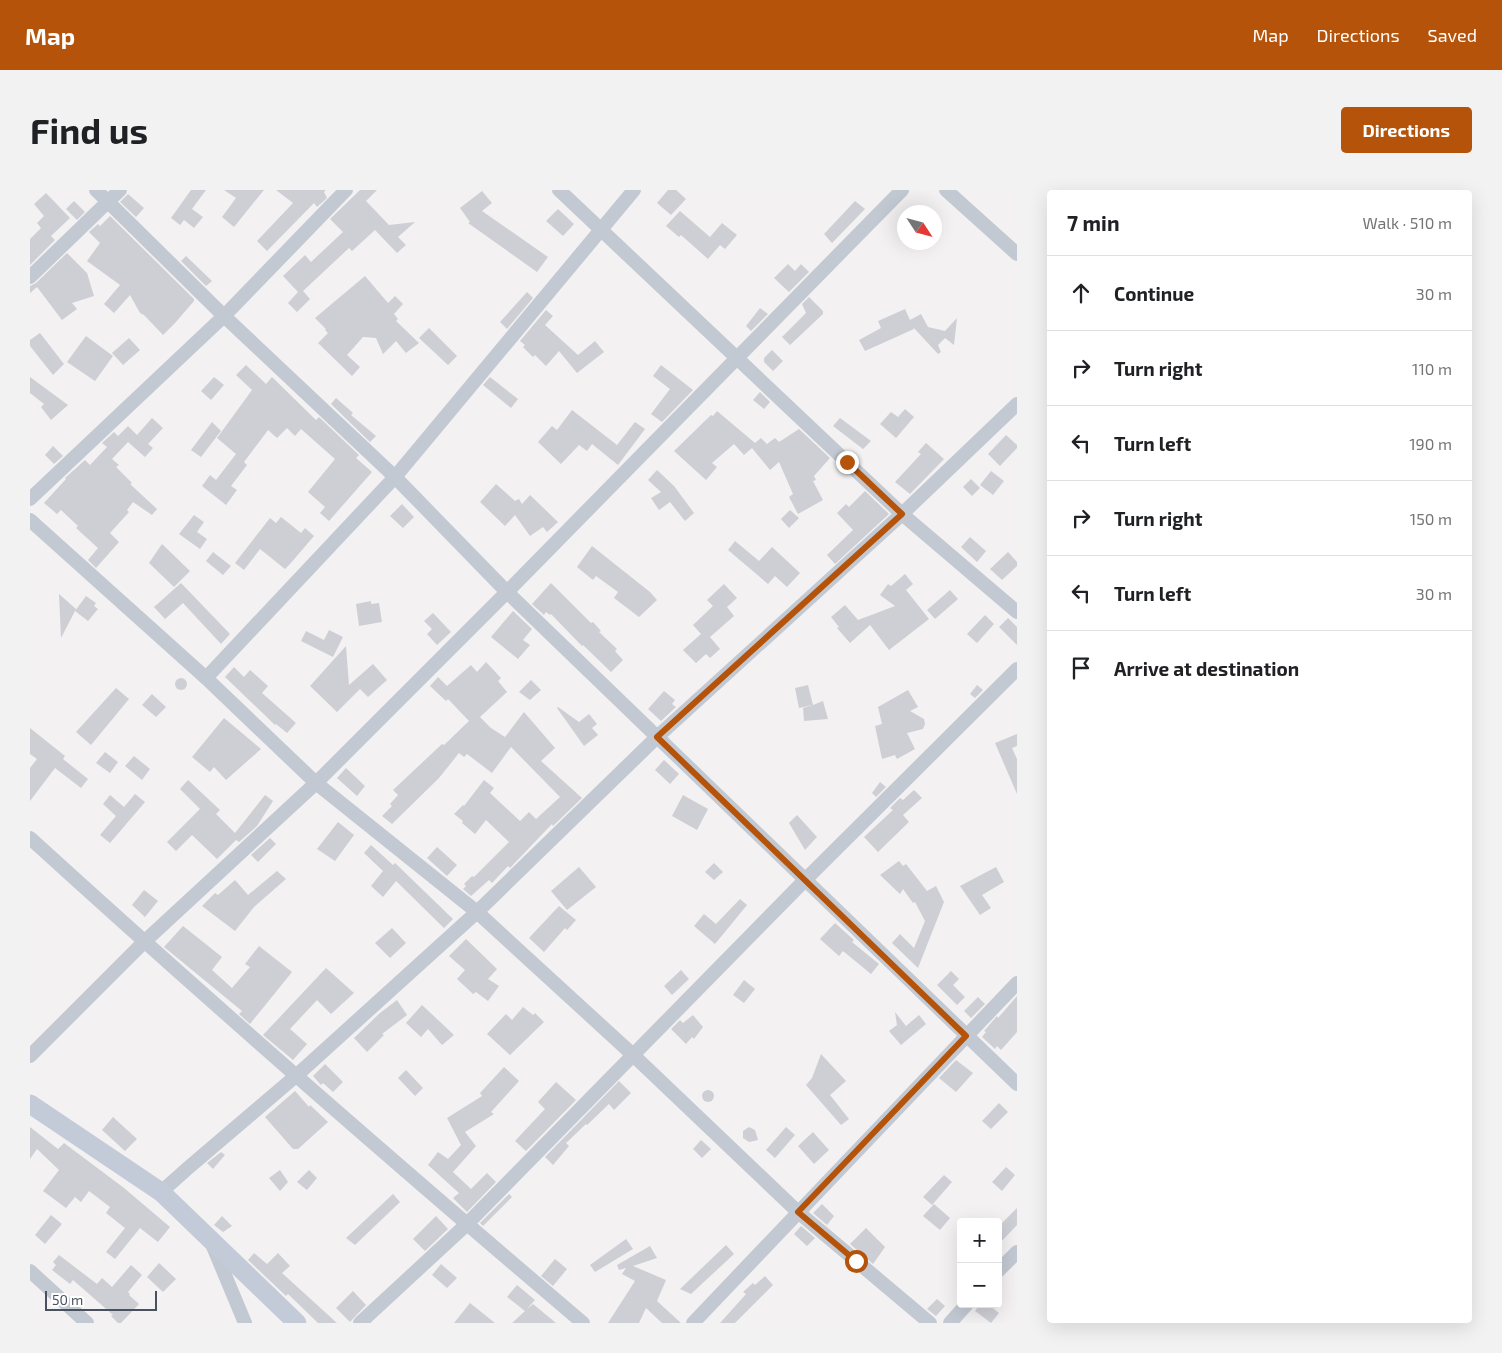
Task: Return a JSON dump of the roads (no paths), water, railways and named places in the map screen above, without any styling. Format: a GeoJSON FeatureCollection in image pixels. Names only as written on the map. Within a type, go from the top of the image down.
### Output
{"type":"FeatureCollection","features":[{"type":"Feature","properties":{"kind":"main road"},"geometry":{"type":"LineString","coordinates":[[30,1104],[161,1192],[297,1323]]}},
{"type":"Feature","properties":{"kind":"street"},"geometry":{"type":"LineString","coordinates":[[96,190],[224,316],[395,477],[507,592],[1017,1084]]}},
{"type":"Feature","properties":{"kind":"street"},"geometry":{"type":"LineString","coordinates":[[30,278],[120,190]]}},
{"type":"Feature","properties":{"kind":"street"},"geometry":{"type":"LineString","coordinates":[[30,499],[224,316],[346,190]]}},
{"type":"Feature","properties":{"kind":"street"},"geometry":{"type":"LineString","coordinates":[[559,190],[602,228],[902,514],[1017,612]]}},
{"type":"Feature","properties":{"kind":"street"},"geometry":{"type":"LineString","coordinates":[[206,678],[395,477],[634,190]]}},
{"type":"Feature","properties":{"kind":"street"},"geometry":{"type":"LineString","coordinates":[[30,1056],[144,942],[316,783],[507,592],[902,190]]}},
{"type":"Feature","properties":{"kind":"street"},"geometry":{"type":"LineString","coordinates":[[946,190],[1017,254]]}},
{"type":"Feature","properties":{"kind":"street"},"geometry":{"type":"LineString","coordinates":[[161,1192],[297,1075],[477,912],[657,737],[902,514],[1017,404]]}},
{"type":"Feature","properties":{"kind":"street"},"geometry":{"type":"LineString","coordinates":[[30,520],[206,678],[316,783],[477,912],[632,1054],[798,1212],[930,1323]]}},
{"type":"Feature","properties":{"kind":"street"},"geometry":{"type":"LineString","coordinates":[[360,1323],[467,1224],[632,1054],[1017,669]]}},
{"type":"Feature","properties":{"kind":"street"},"geometry":{"type":"LineString","coordinates":[[30,838],[144,942],[583,1323]]}},
{"type":"Feature","properties":{"kind":"street"},"geometry":{"type":"LineString","coordinates":[[693,1323],[1017,983]]}},
{"type":"Feature","properties":{"kind":"street"},"geometry":{"type":"LineString","coordinates":[[210,1239],[245,1323]]}},
{"type":"Feature","properties":{"kind":"street"},"geometry":{"type":"LineString","coordinates":[[1002,1268],[1017,1252]]}},
{"type":"Feature","properties":{"kind":"street"},"geometry":{"type":"LineString","coordinates":[[30,1271],[87,1323]]}},
{"type":"Feature","properties":{"kind":"street"},"geometry":{"type":"LineString","coordinates":[[950,1323],[963,1308]]}}]}
